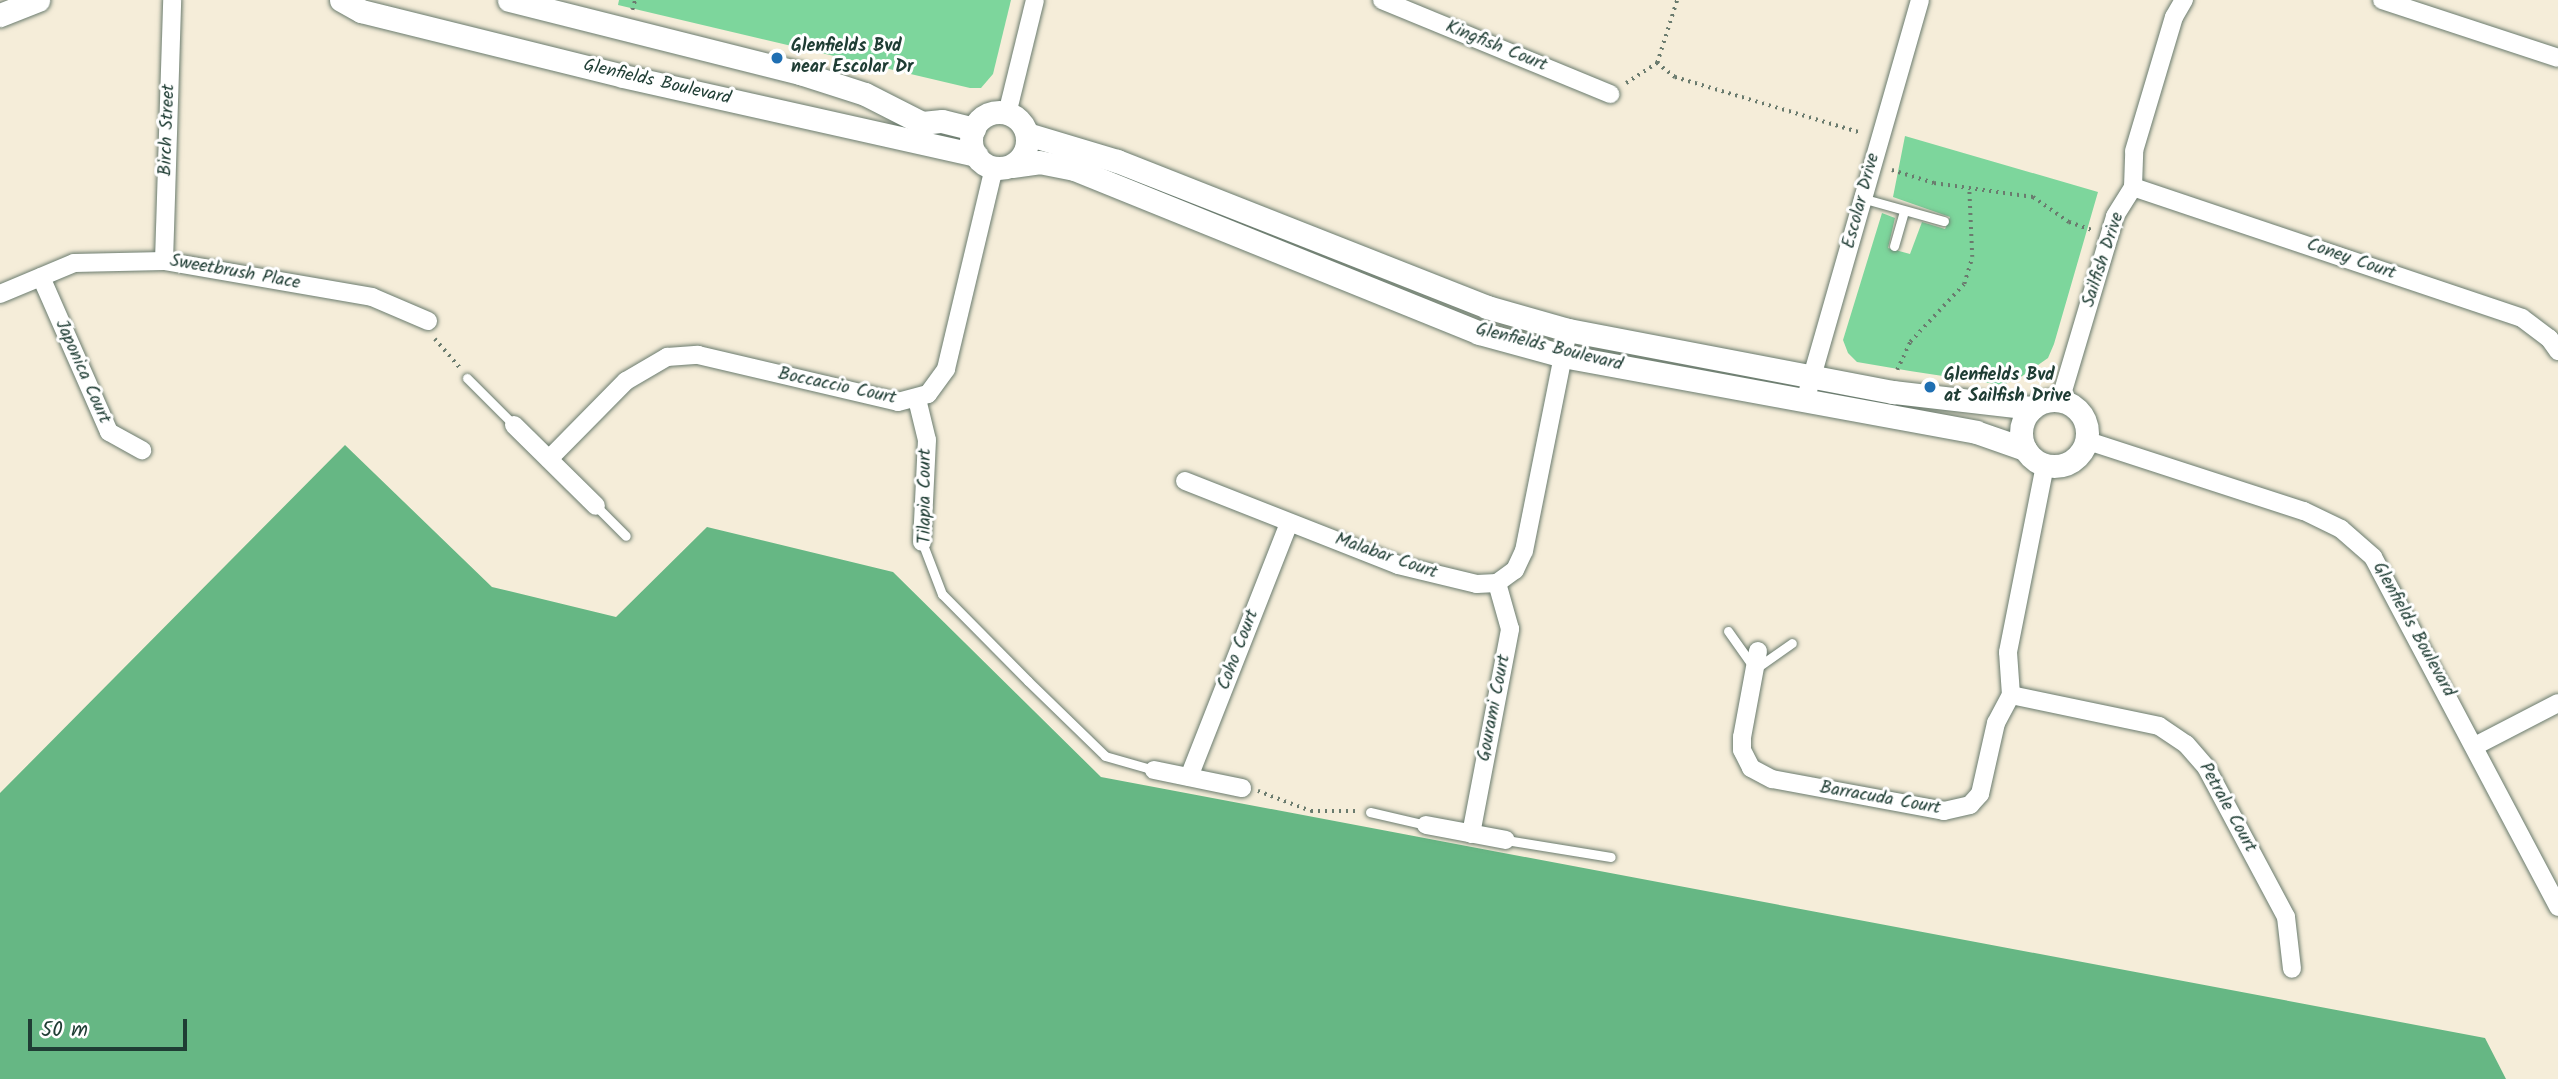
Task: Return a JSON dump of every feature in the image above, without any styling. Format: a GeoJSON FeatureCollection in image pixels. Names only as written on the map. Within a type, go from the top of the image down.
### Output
{"type":"FeatureCollection","features":[{"type":"Feature","properties":{"kind":"street"},"geometry":{"type":"LineString","coordinates":[[0,15],[38,0]]}},
{"type":"Feature","properties":{"kind":"street","name":"Birch Street"},"geometry":{"type":"LineString","coordinates":[[164,261],[172,0]]}},
{"type":"Feature","properties":{"kind":"street","name":"Glenfields Boulevard"},"geometry":{"type":"LineString","coordinates":[[341,0],[361,10],[623,76],[994,163],[1039,162],[1074,169],[1479,333],[1563,356],[1976,432],[2025,449]]}},
{"type":"Feature","properties":{"kind":"street"},"geometry":{"type":"LineString","coordinates":[[509,0],[800,73],[865,94],[922,122],[942,121],[974,129],[994,163],[1025,151],[1027,134],[1016,118],[1007,114],[991,114],[974,129]]}},
{"type":"Feature","properties":{"kind":"street"},"geometry":{"type":"LineString","coordinates":[[1007,114],[1035,0]]}},
{"type":"Feature","properties":{"kind":"street","name":"Kingfish Court"},"geometry":{"type":"LineString","coordinates":[[1382,0],[1610,94]]}},
{"type":"Feature","properties":{"kind":"street","name":"Escolar Drive"},"geometry":{"type":"LineString","coordinates":[[1805,401],[1865,199],[1878,138],[1920,0]]}},
{"type":"Feature","properties":{"kind":"street","name":"Sailfish Drive"},"geometry":{"type":"LineString","coordinates":[[2060,401],[2109,236],[2133,187],[2134,151],[2174,18],[2183,0]]}},
{"type":"Feature","properties":{"kind":"street"},"geometry":{"type":"LineString","coordinates":[[2382,0],[2558,58]]}},
{"type":"Feature","properties":{"kind":"street","name":"Glenfields Boulevard"},"geometry":{"type":"LineString","coordinates":[[1027,134],[1117,161],[1487,307],[1567,330],[1893,392],[2032,408]]}},
{"type":"Feature","properties":{"kind":"street","name":"Boccaccio Court"},"geometry":{"type":"LineString","coordinates":[[549,459],[626,381],[667,357],[698,355],[898,402],[917,399],[935,388],[946,369],[994,163]]}},
{"type":"Feature","properties":{"kind":"street","name":"Coney Court"},"geometry":{"type":"LineString","coordinates":[[2133,187],[2522,318],[2549,338],[2558,351]]}},
{"type":"Feature","properties":{"kind":"street","name":"Sweetbrush Place"},"geometry":{"type":"LineString","coordinates":[[0,294],[74,263],[164,261],[372,297],[428,321]]}},
{"type":"Feature","properties":{"kind":"street","name":"Japonica Court"},"geometry":{"type":"LineString","coordinates":[[41,277],[109,432],[142,450]]}},
{"type":"Feature","properties":{"kind":"street"},"geometry":{"type":"LineString","coordinates":[[1497,583],[1515,570],[1524,551],[1567,330]]}},
{"type":"Feature","properties":{"kind":"street","name":"Tilapia Court"},"geometry":{"type":"LineString","coordinates":[[917,399],[927,440],[922,542]]}},
{"type":"Feature","properties":{"kind":"street"},"geometry":{"type":"LineString","coordinates":[[2047,400],[2060,401],[2082,416],[2085,440],[2067,463],[2045,464],[2025,449],[2021,427],[2032,408],[2047,400]]}},
{"type":"Feature","properties":{"kind":"street"},"geometry":{"type":"LineString","coordinates":[[514,425],[596,506]]}},
{"type":"Feature","properties":{"kind":"street","name":"Glenfields Boulevard"},"geometry":{"type":"LineString","coordinates":[[2085,440],[2304,511],[2341,529],[2373,556],[2558,907]]}},
{"type":"Feature","properties":{"kind":"street"},"geometry":{"type":"LineString","coordinates":[[2011,695],[2008,652],[2045,464]]}},
{"type":"Feature","properties":{"kind":"street","name":"Malabar Court"},"geometry":{"type":"LineString","coordinates":[[1185,481],[1417,571],[1477,584],[1497,583]]}},
{"type":"Feature","properties":{"kind":"street","name":"Coho Court"},"geometry":{"type":"LineString","coordinates":[[1189,777],[1289,523]]}},
{"type":"Feature","properties":{"kind":"street","name":"Gourami Court"},"geometry":{"type":"LineString","coordinates":[[1471,834],[1510,629],[1497,583]]}},
{"type":"Feature","properties":{"kind":"street","name":"Barracuda Court"},"geometry":{"type":"LineString","coordinates":[[1756,660],[1741,737],[1751,768],[1772,779],[1944,811],[1962,810],[1980,794],[1996,723],[2011,695]]}},
{"type":"Feature","properties":{"kind":"street","name":"Petrale Court"},"geometry":{"type":"LineString","coordinates":[[2011,695],[2159,726],[2186,744],[2206,767],[2286,917],[2292,969]]}},
{"type":"Feature","properties":{"kind":"street"},"geometry":{"type":"LineString","coordinates":[[2475,746],[2558,703]]}},
{"type":"Feature","properties":{"kind":"street"},"geometry":{"type":"LineString","coordinates":[[1154,770],[1242,788]]}},
{"type":"Feature","properties":{"kind":"street"},"geometry":{"type":"LineString","coordinates":[[1426,825],[1506,840]]}},
{"type":"Feature","properties":{"kind":"lane"},"geometry":{"type":"LineString","coordinates":[[1865,199],[1944,221]]}},
{"type":"Feature","properties":{"kind":"lane"},"geometry":{"type":"LineString","coordinates":[[1894,246],[1904,211]]}},
{"type":"Feature","properties":{"kind":"lane"},"geometry":{"type":"LineString","coordinates":[[467,378],[514,425]]}},
{"type":"Feature","properties":{"kind":"lane"},"geometry":{"type":"LineString","coordinates":[[596,506],[626,536]]}},
{"type":"Feature","properties":{"kind":"lane","name":"Tilapia Court"},"geometry":{"type":"LineString","coordinates":[[922,542],[942,594],[1028,681],[1105,756],[1154,770]]}},
{"type":"Feature","properties":{"kind":"lane"},"geometry":{"type":"LineString","coordinates":[[1728,631],[1756,660],[1792,643]]}},
{"type":"Feature","properties":{"kind":"lane"},"geometry":{"type":"LineString","coordinates":[[1370,812],[1426,825]]}},
{"type":"Feature","properties":{"kind":"lane"},"geometry":{"type":"LineString","coordinates":[[1506,840],[1611,857]]}},
{"type":"Feature","properties":{"kind":"path"},"geometry":{"type":"LineString","coordinates":[[1610,94],[1657,63],[1677,0]]}},
{"type":"Feature","properties":{"kind":"path"},"geometry":{"type":"LineString","coordinates":[[1657,63],[1675,76],[1878,138]]}},
{"type":"Feature","properties":{"kind":"path"},"geometry":{"type":"LineString","coordinates":[[1873,166],[1969,187],[2033,197],[2069,222],[2109,236]]}},
{"type":"Feature","properties":{"kind":"path"},"geometry":{"type":"LineString","coordinates":[[1893,392],[1910,342],[1964,284],[1972,257],[1969,187]]}},
{"type":"Feature","properties":{"kind":"path"},"geometry":{"type":"LineString","coordinates":[[428,321],[438,346],[467,378]]}},
{"type":"Feature","properties":{"kind":"path"},"geometry":{"type":"LineString","coordinates":[[1242,788],[1311,811],[1370,812]]}},
{"type":"Feature","properties":{"kind":"green space"},"geometry":{"type":"Polygon","coordinates":[[[619,0],[1011,0],[993,74],[981,88],[970,88],[618,5],[619,0]]]}},
{"type":"Feature","properties":{"kind":"green space"},"geometry":{"type":"Polygon","coordinates":[[[1905,136],[2098,192],[2054,344],[2048,358],[2018,379],[2002,385],[1910,371],[1857,362],[1848,353],[1843,340],[1882,213],[1895,218],[1888,248],[1910,254],[1922,222],[1945,229],[1950,217],[1893,197],[1905,136]]]}},
{"type":"Feature","properties":{"kind":"green space"},"geometry":{"type":"Polygon","coordinates":[[[345,445],[492,587],[616,617],[707,527],[893,572],[1101,777],[2485,1038],[2506,1079],[0,1079],[0,793],[345,445]]]}},
{"type":"Feature","properties":{"kind":"place","name":"Glenfields Bvd near Escolar Dr"},"geometry":{"type":"Point","coordinates":[777,58]}},
{"type":"Feature","properties":{"kind":"place","name":"Glenfields Bvd at Sailfish Drive"},"geometry":{"type":"Point","coordinates":[1930,387]}}]}
